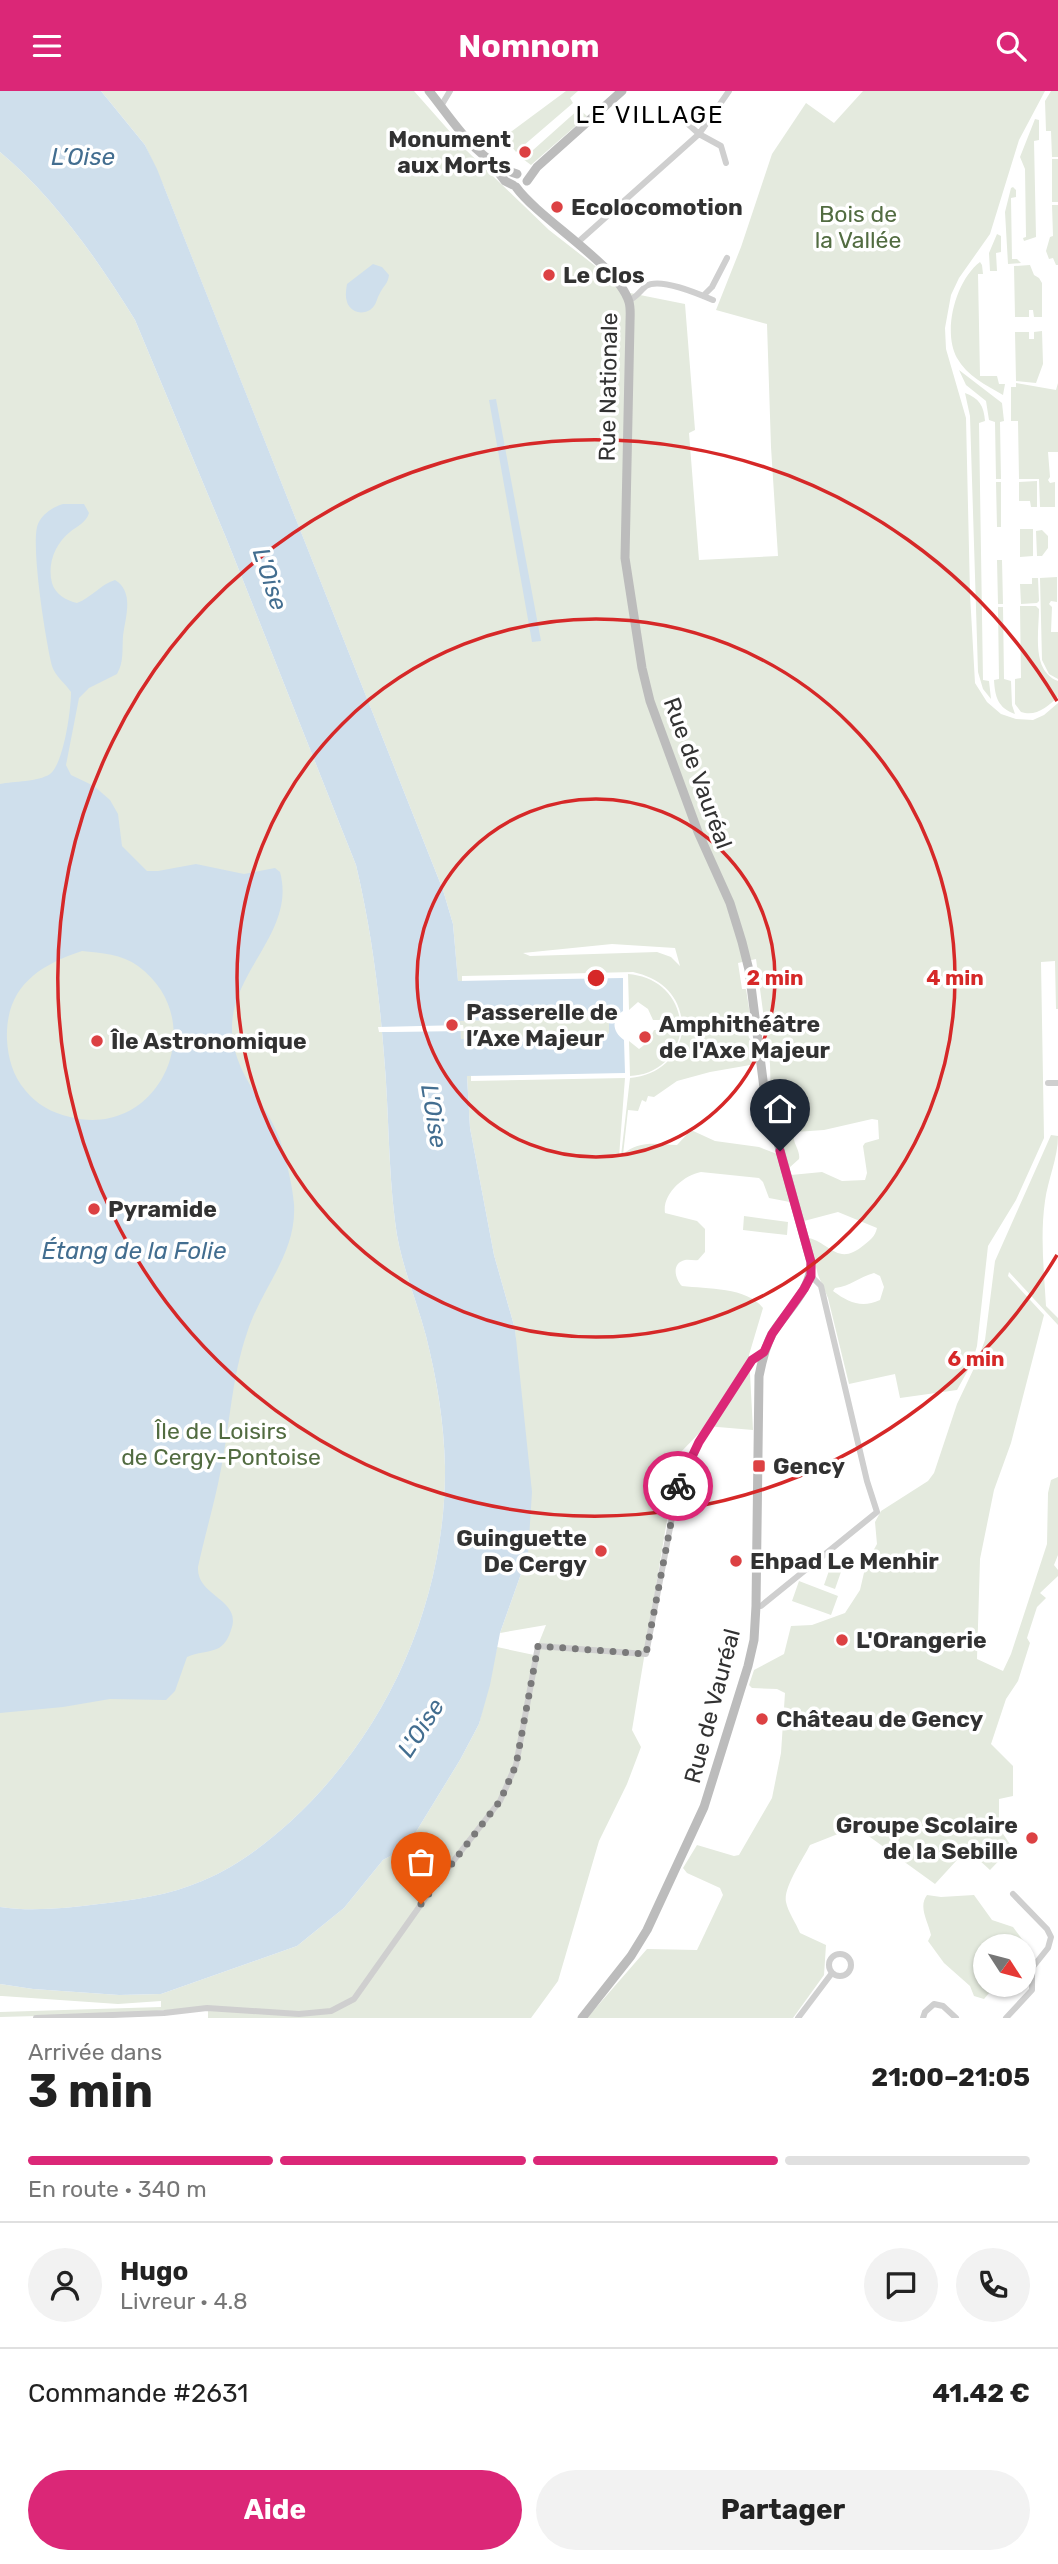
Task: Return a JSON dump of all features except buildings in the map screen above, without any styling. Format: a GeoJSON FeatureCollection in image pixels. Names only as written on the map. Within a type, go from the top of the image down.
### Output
{"type":"FeatureCollection","features":[{"type":"Feature","properties":{"kind":"street","name":"Rue Nationale"},"geometry":{"type":"LineString","coordinates":[[429,91],[477,152],[492,164],[505,181],[577,243],[619,285],[628,301],[630,323],[625,558],[634,613]]}},
{"type":"Feature","properties":{"kind":"street"},"geometry":{"type":"LineString","coordinates":[[441,106],[450,91]]}},
{"type":"Feature","properties":{"kind":"street"},"geometry":{"type":"LineString","coordinates":[[537,167],[518,174],[513,179],[514,186],[521,188],[537,167],[622,91]]}},
{"type":"Feature","properties":{"kind":"street"},"geometry":{"type":"LineString","coordinates":[[577,243],[699,134],[729,91]]}},
{"type":"Feature","properties":{"kind":"street"},"geometry":{"type":"LineString","coordinates":[[671,122],[677,114],[699,134],[721,146],[726,163]]}},
{"type":"Feature","properties":{"kind":"street","name":"Rue Nationale"},"geometry":{"type":"LineString","coordinates":[[492,164],[518,174]]}},
{"type":"Feature","properties":{"kind":"street"},"geometry":{"type":"LineString","coordinates":[[518,174],[525,176],[531,202]]}},
{"type":"Feature","properties":{"kind":"street"},"geometry":{"type":"LineString","coordinates":[[703,296],[712,287],[727,258]]}},
{"type":"Feature","properties":{"kind":"street"},"geometry":{"type":"LineString","coordinates":[[628,301],[638,296],[647,286],[662,283],[713,300]]}},
{"type":"Feature","properties":{"kind":"street","name":"Rue de Vauréal"},"geometry":{"type":"LineString","coordinates":[[582,2018],[640,1942],[704,1807],[748,1666],[754,1640],[756,1606],[759,1376],[764,1352],[772,1334],[811,1276],[811,1262],[765,1095],[749,970],[742,942],[730,903],[698,832],[650,701],[634,613]]}},
{"type":"Feature","properties":{"kind":"street"},"geometry":{"type":"LineString","coordinates":[[1048,1083],[1058,1083]]}},
{"type":"Feature","properties":{"kind":"street"},"geometry":{"type":"LineString","coordinates":[[756,1606],[761,1606],[877,1512],[867,1481],[821,1286],[811,1276]]}},
{"type":"Feature","properties":{"kind":"street"},"geometry":{"type":"LineString","coordinates":[[36,2018],[164,2016],[207,2008],[299,2014],[331,2011],[354,1999],[434,1886],[500,1801],[516,1765],[538,1646],[646,1654],[678,1486],[683,1472],[699,1442],[752,1360],[764,1352]]}},
{"type":"Feature","properties":{"kind":"street"},"geometry":{"type":"LineString","coordinates":[[1006,2018],[1032,1990],[1032,1968],[1048,1948],[1051,1937],[1047,1929],[1013,1894]]}},
{"type":"Feature","properties":{"kind":"street"},"geometry":{"type":"LineString","coordinates":[[798,2018],[832,1973]]}},
{"type":"Feature","properties":{"kind":"street"},"geometry":{"type":"LineString","coordinates":[[923,2018],[925,2012],[934,2004],[943,2006],[956,2018]]}},
{"type":"Feature","properties":{"kind":"green space","name":"Bois de la Vallée"},"geometry":{"type":"Polygon","coordinates":[[[101,91],[414,91],[467,151],[549,230],[630,293],[685,304],[695,430],[689,433],[699,560],[778,556],[767,324],[716,310],[741,247],[772,154],[806,103],[834,123],[863,91],[1045,91],[1019,140],[990,234],[959,278],[951,295],[945,328],[946,349],[966,418],[975,683],[987,702],[1001,714],[1016,719],[1033,720],[1058,703],[1058,1009],[1055,961],[1041,962],[1044,1138],[1016,1200],[988,1246],[977,1346],[972,1363],[957,1390],[900,1398],[895,1374],[849,1384],[828,1298],[818,1275],[809,1238],[835,1252],[847,1254],[874,1236],[877,1228],[838,1212],[804,1221],[791,1175],[822,1172],[842,1181],[865,1180],[867,1173],[863,1146],[879,1139],[878,1120],[824,1130],[795,1132],[799,1159],[789,1168],[771,1104],[770,1064],[756,959],[738,963],[742,989],[746,989],[751,1021],[682,1022],[672,995],[652,978],[633,972],[462,976],[462,981],[458,982],[453,924],[443,890],[145,145],[101,91]],[[612,944],[523,953],[530,956],[657,952],[671,957],[680,966],[675,948],[612,944]],[[874,1273],[833,1291],[856,1303],[867,1304],[880,1300],[884,1287],[880,1276],[874,1273]]]}},
{"type":"Feature","properties":{"kind":"green space"},"geometry":{"type":"Polygon","coordinates":[[[566,91],[578,91],[570,98],[573,103],[516,152],[504,137],[566,91]]]}},
{"type":"Feature","properties":{"kind":"green space"},"geometry":{"type":"Polygon","coordinates":[[[1051,91],[1058,91],[1058,157],[1052,157],[1051,131],[1046,131],[1045,101],[1051,91]]]}},
{"type":"Feature","properties":{"kind":"green space"},"geometry":{"type":"Polygon","coordinates":[[[579,109],[587,116],[531,165],[523,159],[579,109]]]}},
{"type":"Feature","properties":{"kind":"green space"},"geometry":{"type":"Polygon","coordinates":[[[1035,119],[1039,120],[1039,140],[1034,141],[1036,237],[1024,241],[1025,169],[1020,157],[1035,119]]]}},
{"type":"Feature","properties":{"kind":"green space","name":"Île de Loisirs de Cergy-Pontoise"},"geometry":{"type":"Polygon","coordinates":[[[0,152],[39,189],[74,230],[135,320],[227,540],[356,865],[380,1007],[397,1236],[433,1369],[445,1467],[443,1517],[435,1566],[405,1661],[356,1747],[325,1786],[290,1822],[259,1848],[238,1863],[202,1881],[139,1899],[37,1909],[0,1907],[0,152]]]}},
{"type":"Feature","properties":{"kind":"green space"},"geometry":{"type":"Polygon","coordinates":[[[1052,159],[1058,159],[1058,202],[1052,202],[1052,159]]]}},
{"type":"Feature","properties":{"kind":"green space"},"geometry":{"type":"Polygon","coordinates":[[[1013,187],[1016,197],[1011,198],[1012,259],[1021,263],[1008,264],[1005,212],[1013,187]]]}},
{"type":"Feature","properties":{"kind":"green space"},"geometry":{"type":"Polygon","coordinates":[[[1052,205],[1058,205],[1058,265],[1053,258],[1049,259],[1046,251],[1050,237],[1053,236],[1052,205]]]}},
{"type":"Feature","properties":{"kind":"green space"},"geometry":{"type":"Polygon","coordinates":[[[997,234],[1001,236],[1001,252],[996,253],[997,271],[990,271],[989,253],[997,234]]]}},
{"type":"Feature","properties":{"kind":"green space"},"geometry":{"type":"Polygon","coordinates":[[[980,262],[983,274],[978,274],[980,376],[997,376],[999,384],[1005,384],[1003,395],[966,370],[953,347],[951,321],[958,293],[980,262]]]}},
{"type":"Feature","properties":{"kind":"green space"},"geometry":{"type":"Polygon","coordinates":[[[1030,265],[1034,275],[1042,283],[1042,317],[1034,317],[1033,310],[1029,310],[1029,317],[1015,317],[1014,266],[1030,265]]]}},
{"type":"Feature","properties":{"kind":"green space"},"geometry":{"type":"Polygon","coordinates":[[[1042,331],[1043,364],[1036,383],[1016,381],[1015,332],[1029,332],[1029,339],[1034,339],[1034,332],[1042,331]]]}},
{"type":"Feature","properties":{"kind":"green space"},"geometry":{"type":"Polygon","coordinates":[[[959,370],[1002,403],[1004,421],[1000,422],[1001,479],[996,479],[995,422],[989,420],[986,401],[966,385],[959,370]]]}},
{"type":"Feature","properties":{"kind":"green space"},"geometry":{"type":"Polygon","coordinates":[[[1016,383],[1056,390],[1058,383],[1058,452],[1048,452],[1048,480],[1050,483],[1055,482],[1055,507],[1040,507],[1039,479],[1019,479],[1018,421],[1011,421],[1011,387],[1016,387],[1016,383]]]}},
{"type":"Feature","properties":{"kind":"green space"},"geometry":{"type":"Polygon","coordinates":[[[965,393],[980,403],[985,421],[979,423],[983,680],[989,681],[991,699],[983,689],[978,672],[970,416],[965,393]]]}},
{"type":"Feature","properties":{"kind":"green space"},"geometry":{"type":"Polygon","coordinates":[[[1037,481],[1037,507],[1031,507],[1030,501],[1019,501],[1019,482],[1037,481]]]}},
{"type":"Feature","properties":{"kind":"green space"},"geometry":{"type":"Polygon","coordinates":[[[996,482],[1001,482],[1001,527],[997,527],[996,482]]]}},
{"type":"Feature","properties":{"kind":"green space"},"geometry":{"type":"Polygon","coordinates":[[[1020,529],[1033,529],[1033,556],[1020,557],[1020,529]]]}},
{"type":"Feature","properties":{"kind":"green space"},"geometry":{"type":"Polygon","coordinates":[[[1042,530],[1048,536],[1048,548],[1042,556],[1037,556],[1036,531],[1042,530]]]}},
{"type":"Feature","properties":{"kind":"green space"},"geometry":{"type":"Polygon","coordinates":[[[997,560],[1002,560],[1003,604],[998,604],[997,560]]]}},
{"type":"Feature","properties":{"kind":"green space"},"geometry":{"type":"Polygon","coordinates":[[[1057,577],[1057,602],[1051,601],[1049,604],[1052,607],[1051,632],[1058,632],[1058,679],[1049,674],[1042,660],[1040,578],[1057,577]]]}},
{"type":"Feature","properties":{"kind":"green space"},"geometry":{"type":"Polygon","coordinates":[[[1032,578],[1038,578],[1039,601],[1021,604],[1020,584],[1032,584],[1032,578]]]}},
{"type":"Feature","properties":{"kind":"green space"},"geometry":{"type":"Polygon","coordinates":[[[1020,606],[1036,606],[1039,609],[1040,660],[1049,676],[1058,681],[1058,697],[1032,713],[1021,712],[1015,704],[1015,679],[1021,678],[1020,606]]]}},
{"type":"Feature","properties":{"kind":"green space"},"geometry":{"type":"Polygon","coordinates":[[[998,607],[1003,607],[1004,679],[1011,681],[1015,714],[1001,705],[995,692],[994,680],[999,679],[998,607]]]}},
{"type":"Feature","properties":{"kind":"green space"},"geometry":{"type":"Polygon","coordinates":[[[628,974],[647,978],[663,988],[674,1002],[680,1020],[653,1020],[648,1009],[638,1002],[629,1010],[628,974]]]}},
{"type":"Feature","properties":{"kind":"green space"},"geometry":{"type":"Polygon","coordinates":[[[609,1018],[609,1033],[605,1036],[461,1040],[459,1021],[609,1018]]]}},
{"type":"Feature","properties":{"kind":"green space"},"geometry":{"type":"Polygon","coordinates":[[[751,1025],[752,1033],[748,1034],[753,1041],[756,1064],[677,1081],[654,1097],[648,1096],[646,1102],[642,1100],[638,1111],[628,1110],[623,1155],[641,1145],[677,1145],[691,1130],[715,1141],[759,1147],[777,1154],[790,1202],[769,1198],[759,1178],[701,1172],[681,1181],[667,1199],[665,1213],[697,1221],[705,1229],[705,1252],[698,1260],[685,1260],[676,1268],[676,1275],[682,1286],[737,1293],[756,1301],[763,1308],[749,1355],[753,1430],[706,1426],[680,1453],[632,1730],[641,1747],[627,1784],[599,1841],[558,1981],[531,2018],[208,2018],[208,2007],[114,2014],[0,2017],[0,2012],[161,2007],[161,2001],[118,2004],[0,1996],[0,1984],[119,1995],[161,1994],[297,1946],[344,1908],[383,1860],[411,1840],[479,1724],[497,1647],[534,1655],[546,1625],[500,1633],[528,1554],[515,1329],[494,1255],[470,1128],[467,1076],[471,1076],[471,1081],[625,1078],[619,1157],[630,1078],[650,1073],[666,1063],[677,1047],[683,1027],[751,1025]]]}},
{"type":"Feature","properties":{"kind":"green space"},"geometry":{"type":"Polygon","coordinates":[[[681,1029],[675,1048],[664,1063],[649,1072],[630,1076],[629,1041],[639,1049],[648,1042],[654,1030],[681,1029]]]}},
{"type":"Feature","properties":{"kind":"green space"},"geometry":{"type":"Polygon","coordinates":[[[1051,1135],[1058,1136],[1058,1144],[1045,1201],[1043,1253],[1046,1306],[1058,1318],[1058,1325],[1009,1272],[1008,1276],[1044,1315],[1011,1443],[994,1490],[980,1559],[977,1659],[1003,1671],[1047,1544],[1048,1493],[1051,1480],[1058,1477],[1058,1555],[1054,1565],[1058,1576],[1040,1593],[1046,1598],[1037,1607],[1027,1638],[1030,1643],[1018,1681],[1006,1699],[991,1744],[1013,1766],[1013,1796],[999,1799],[999,1828],[1012,1847],[990,1870],[967,1849],[935,1884],[863,1832],[848,1830],[810,1845],[790,1882],[786,1902],[800,1933],[826,1945],[824,1975],[793,2018],[587,2018],[647,1949],[697,1950],[723,1895],[720,1888],[687,1873],[683,1868],[697,1845],[734,1856],[739,1855],[772,1798],[781,1753],[785,1693],[777,1689],[752,1688],[749,1685],[754,1670],[784,1654],[791,1626],[812,1625],[845,1613],[860,1590],[866,1564],[877,1544],[875,1522],[881,1511],[928,1481],[934,1473],[957,1404],[985,1340],[995,1261],[1051,1135]]]}},
{"type":"Feature","properties":{"kind":"green space"},"geometry":{"type":"Polygon","coordinates":[[[744,1216],[788,1222],[787,1235],[743,1230],[744,1216]]]}},
{"type":"Feature","properties":{"kind":"green space"},"geometry":{"type":"Polygon","coordinates":[[[831,1565],[842,1569],[835,1589],[824,1585],[831,1565]]]}},
{"type":"Feature","properties":{"kind":"green space"},"geometry":{"type":"Polygon","coordinates":[[[799,1581],[838,1596],[831,1615],[792,1601],[799,1581]]]}},
{"type":"Feature","properties":{"kind":"green space"},"geometry":{"type":"Polygon","coordinates":[[[927,1895],[974,1895],[992,1920],[1013,1927],[1018,1934],[973,1934],[973,1994],[970,1986],[944,1963],[928,1941],[931,1935],[924,1900],[927,1895]]]}},
{"type":"Feature","properties":{"kind":"water","name":"L’Oise"},"geometry":{"type":"Polygon","coordinates":[[[0,91],[101,91],[145,145],[157,169],[443,890],[453,924],[458,981],[623,978],[623,1011],[616,1018],[614,1025],[624,1040],[625,1073],[467,1076],[470,1128],[494,1255],[515,1329],[532,1492],[528,1554],[500,1633],[479,1724],[411,1840],[383,1860],[344,1908],[297,1946],[161,1994],[119,1995],[0,1984],[0,1907],[62,1908],[125,1901],[190,1886],[238,1863],[259,1848],[290,1822],[325,1786],[356,1747],[382,1705],[405,1661],[422,1614],[435,1566],[443,1517],[443,1434],[430,1352],[397,1236],[380,1007],[356,865],[227,540],[135,320],[74,230],[39,189],[0,152],[0,91]],[[605,1016],[460,1021],[461,1039],[605,1036],[609,1033],[609,1019],[605,1016]]]}},
{"type":"Feature","properties":{"kind":"water"},"geometry":{"type":"Polygon","coordinates":[[[373,264],[382,267],[389,275],[388,281],[371,309],[355,311],[347,302],[347,284],[373,264]]]}},
{"type":"Feature","properties":{"kind":"water"},"geometry":{"type":"Polygon","coordinates":[[[496,399],[541,641],[532,642],[489,400],[496,399]]]}},
{"type":"Feature","properties":{"kind":"water","name":"Étang de la Folie"},"geometry":{"type":"Polygon","coordinates":[[[63,504],[84,504],[89,513],[84,522],[56,548],[51,576],[56,590],[65,599],[77,603],[115,580],[125,591],[127,598],[122,660],[117,674],[89,688],[79,698],[66,765],[71,775],[94,786],[110,800],[118,814],[122,846],[147,871],[196,864],[244,874],[275,868],[280,872],[283,893],[279,913],[242,986],[232,1026],[233,1042],[242,1070],[279,1137],[294,1204],[290,1239],[253,1317],[242,1349],[219,1481],[198,1567],[199,1577],[204,1585],[231,1611],[233,1620],[227,1640],[219,1648],[187,1657],[175,1691],[166,1700],[110,1699],[0,1713],[0,784],[33,780],[50,774],[59,759],[66,736],[71,692],[52,666],[36,551],[40,520],[48,511],[63,504]],[[82,951],[51,964],[26,982],[11,1007],[7,1040],[14,1073],[34,1100],[70,1117],[102,1119],[129,1111],[151,1094],[166,1071],[173,1044],[172,1016],[160,989],[138,966],[104,953],[82,951]]]}},
{"type":"Feature","properties":{"kind":"pier"},"geometry":{"type":"Polygon","coordinates":[[[463,1025],[464,1031],[379,1032],[378,1027],[463,1025]]]}},
{"type":"Feature","properties":{"kind":"way so far"},"geometry":{"type":"LineString","coordinates":[[421,1904],[500,1801],[516,1765],[538,1646],[646,1654],[678,1486]]}},
{"type":"Feature","properties":{"kind":"place","name":"Monument aux Morts"},"geometry":{"type":"Point","coordinates":[525,152]}},
{"type":"Feature","properties":{"kind":"place","name":"Ecolocomotion"},"geometry":{"type":"Point","coordinates":[557,207]}},
{"type":"Feature","properties":{"kind":"place","name":"Le Clos"},"geometry":{"type":"Point","coordinates":[549,275]}},
{"type":"Feature","properties":{"kind":"place","name":"Passerelle de l’Axe Majeur"},"geometry":{"type":"Point","coordinates":[452,1025]}},
{"type":"Feature","properties":{"kind":"place","name":"Amphithéâtre de l'Axe Majeur"},"geometry":{"type":"Point","coordinates":[645,1037]}},
{"type":"Feature","properties":{"kind":"place","name":"Île Astronomique"},"geometry":{"type":"Point","coordinates":[97,1041]}},
{"type":"Feature","properties":{"kind":"place","name":"Pyramide"},"geometry":{"type":"Point","coordinates":[94,1209]}},
{"type":"Feature","properties":{"kind":"place","name":"Gency"},"geometry":{"type":"Point","coordinates":[759,1466]}},
{"type":"Feature","properties":{"kind":"place","name":"Guinguette De Cergy"},"geometry":{"type":"Point","coordinates":[601,1551]}},
{"type":"Feature","properties":{"kind":"place","name":"Ehpad Le Menhir"},"geometry":{"type":"Point","coordinates":[736,1561]}},
{"type":"Feature","properties":{"kind":"place","name":"L'Orangerie"},"geometry":{"type":"Point","coordinates":[842,1640]}},
{"type":"Feature","properties":{"kind":"place","name":"Château de Gency"},"geometry":{"type":"Point","coordinates":[762,1719]}},
{"type":"Feature","properties":{"kind":"place","name":"Groupe Scolaire de la Sebille"},"geometry":{"type":"Point","coordinates":[1032,1838]}},
{"type":"Feature","properties":{"kind":"district","name":"LE VILLAGE"},"geometry":{"type":"Point","coordinates":[650,115]}},
{"type":"Feature","properties":{"kind":"route"},"geometry":{"type":"LineString","coordinates":[[678,1486],[699,1442],[752,1360],[764,1352],[772,1334],[811,1276],[811,1262],[780,1151]]}},
{"type":"Feature","properties":{"kind":"water label","name":"L'Oise"},"geometry":{"type":"Point","coordinates":[270,579]}},
{"type":"Feature","properties":{"kind":"water label","name":"L'Oise"},"geometry":{"type":"Point","coordinates":[434,1116]}},
{"type":"Feature","properties":{"kind":"water label","name":"L'Oise"},"geometry":{"type":"Point","coordinates":[421,1728]}}]}
